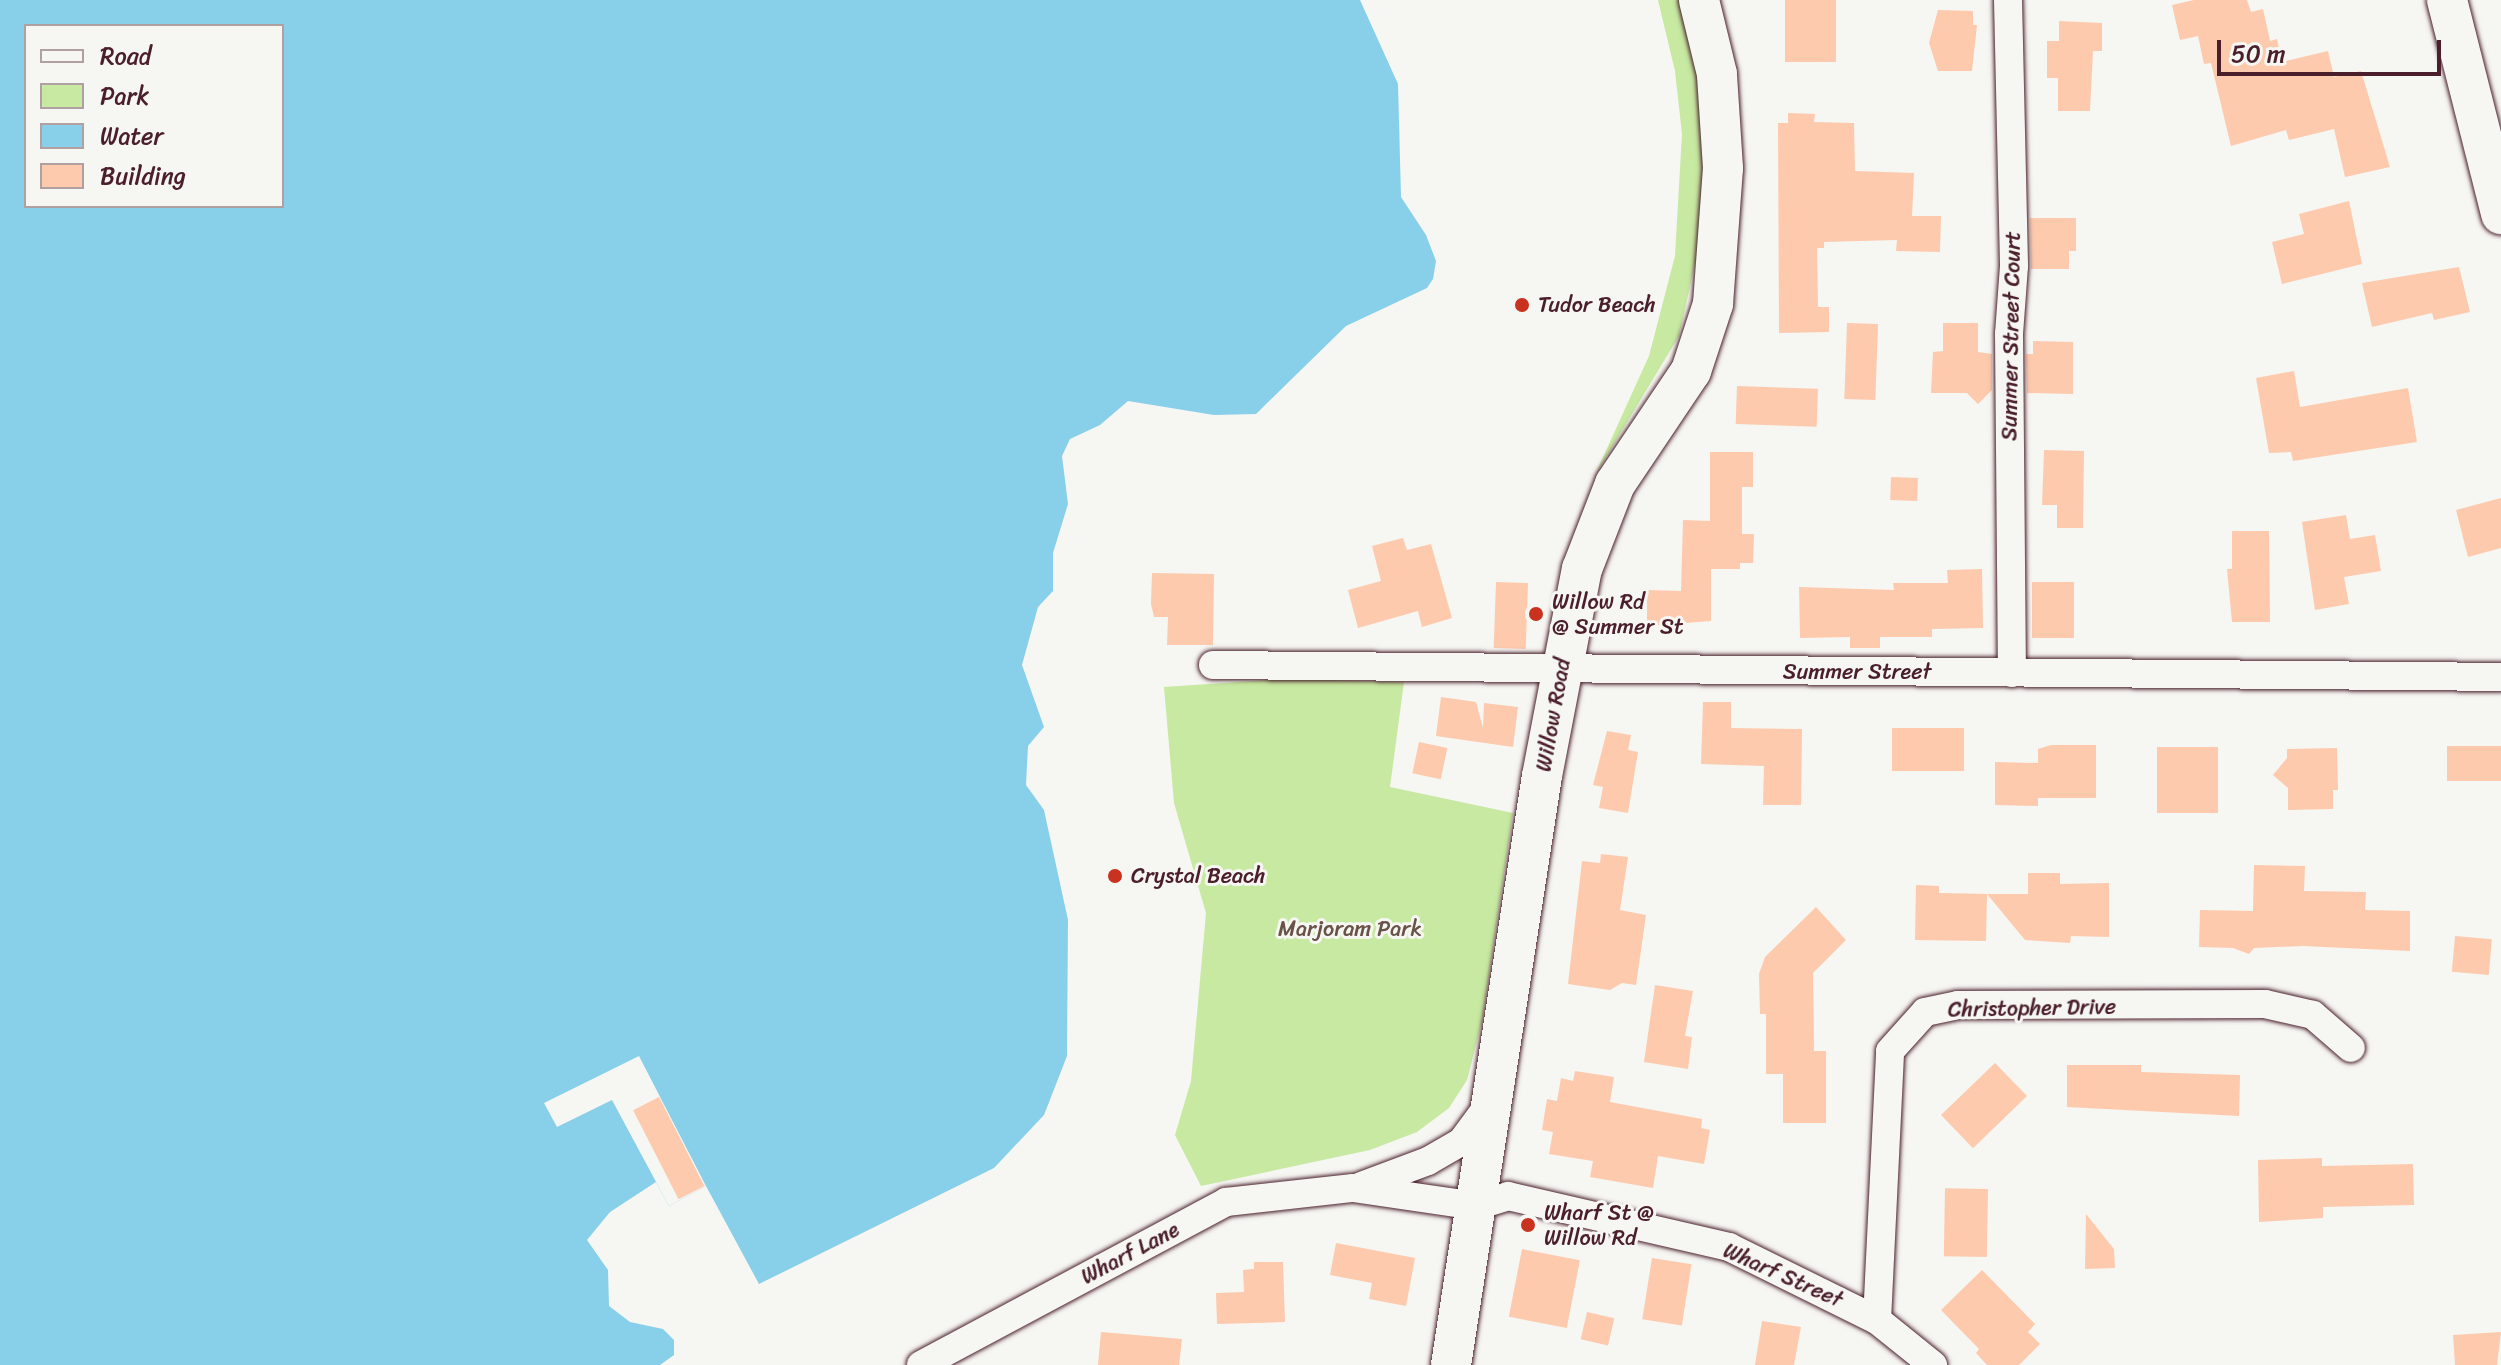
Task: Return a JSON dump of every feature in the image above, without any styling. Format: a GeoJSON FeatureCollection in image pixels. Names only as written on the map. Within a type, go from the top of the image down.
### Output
{"type":"FeatureCollection","features":[{"type":"Feature","properties":{"kind":"main road","name":"Willow Road"},"geometry":{"type":"LineString","coordinates":[[1451,1365],[1561,668],[1582,569],[1615,484],[1691,371],[1713,304],[1723,168],[1717,74],[1699,0]]}},
{"type":"Feature","properties":{"kind":"main road"},"geometry":{"type":"LineString","coordinates":[[2447,0],[2501,214]]}},
{"type":"Feature","properties":{"kind":"street","name":"Summer Street Court"},"geometry":{"type":"LineString","coordinates":[[2008,0],[2014,250],[2009,334],[2012,673]]}},
{"type":"Feature","properties":{"kind":"street","name":"Summer Street"},"geometry":{"type":"LineString","coordinates":[[1213,665],[2501,677]]}},
{"type":"Feature","properties":{"kind":"street","name":"Christopher Drive"},"geometry":{"type":"LineString","coordinates":[[1877,1320],[1890,1051],[1925,1012],[1958,1005],[2265,1004],[2313,1015],[2351,1048]]}},
{"type":"Feature","properties":{"kind":"street","name":"Wharf Lane"},"geometry":{"type":"LineString","coordinates":[[921,1365],[1226,1202],[1353,1188],[1428,1161],[1462,1141],[1493,1095]]}},
{"type":"Feature","properties":{"kind":"street","name":"Wharf Lane"},"geometry":{"type":"LineString","coordinates":[[1353,1188],[1476,1206]]}},
{"type":"Feature","properties":{"kind":"street","name":"Wharf Street"},"geometry":{"type":"LineString","coordinates":[[1476,1206],[1508,1196],[1729,1247],[1877,1320],[1933,1365]]}},
{"type":"Feature","properties":{"kind":"green space"},"geometry":{"type":"Polygon","coordinates":[[[1658,0],[1685,0],[1694,38],[1703,142],[1702,233],[1679,336],[1594,477],[1649,356],[1675,256],[1682,134],[1675,71],[1658,0]]]}},
{"type":"Feature","properties":{"kind":"green space","name":"Marjoram Park"},"geometry":{"type":"Polygon","coordinates":[[[1285,679],[1404,682],[1390,787],[1513,813],[1482,1022],[1467,1080],[1449,1108],[1417,1132],[1370,1150],[1201,1186],[1175,1135],[1191,1081],[1206,913],[1174,803],[1164,687],[1285,679]]]}},
{"type":"Feature","properties":{"kind":"water"},"geometry":{"type":"Polygon","coordinates":[[[0,0],[1360,0],[1398,84],[1401,197],[1426,235],[1436,261],[1433,279],[1427,288],[1346,326],[1256,414],[1214,415],[1128,401],[1100,425],[1070,439],[1062,456],[1068,504],[1053,553],[1053,591],[1038,607],[1022,665],[1044,727],[1028,746],[1026,785],[1044,810],[1068,920],[1067,1056],[1044,1115],[994,1168],[759,1284],[706,1186],[669,1206],[656,1182],[610,1212],[587,1240],[608,1270],[609,1306],[630,1322],[663,1329],[674,1340],[674,1355],[660,1365],[0,1365],[0,0]]]}},
{"type":"Feature","properties":{"kind":"pier"},"geometry":{"type":"Polygon","coordinates":[[[639,1056],[706,1186],[669,1206],[612,1100],[557,1127],[544,1103],[639,1056]]]}},
{"type":"Feature","properties":{"kind":"building"},"geometry":{"type":"Polygon","coordinates":[[[1785,0],[1836,0],[1836,62],[1785,62],[1785,0]]]}},
{"type":"Feature","properties":{"kind":"building"},"geometry":{"type":"Polygon","coordinates":[[[2194,0],[2247,0],[2251,12],[2263,9],[2270,41],[2277,39],[2282,62],[2328,51],[2334,77],[2361,71],[2390,167],[2345,177],[2334,129],[2289,140],[2286,130],[2231,146],[2211,63],[2204,64],[2198,36],[2180,40],[2172,5],[2194,0]]]}},
{"type":"Feature","properties":{"kind":"building"},"geometry":{"type":"Polygon","coordinates":[[[1938,10],[1973,11],[1973,25],[1977,25],[1972,71],[1938,71],[1929,43],[1938,10]]]}},
{"type":"Feature","properties":{"kind":"building"},"geometry":{"type":"Polygon","coordinates":[[[2059,21],[2102,23],[2102,51],[2093,51],[2090,111],[2058,111],[2058,78],[2047,78],[2047,41],[2059,41],[2059,21]]]}},
{"type":"Feature","properties":{"kind":"building"},"geometry":{"type":"Polygon","coordinates":[[[1788,113],[1815,114],[1814,122],[1854,123],[1855,171],[1914,173],[1912,216],[1941,216],[1940,252],[1896,251],[1897,240],[1824,242],[1824,248],[1817,248],[1818,307],[1829,307],[1829,332],[1779,333],[1778,123],[1788,123],[1788,113]]]}},
{"type":"Feature","properties":{"kind":"building"},"geometry":{"type":"Polygon","coordinates":[[[2349,201],[2362,264],[2282,284],[2272,242],[2304,234],[2299,214],[2349,201]]]}},
{"type":"Feature","properties":{"kind":"building"},"geometry":{"type":"Polygon","coordinates":[[[2030,218],[2076,218],[2076,251],[2069,251],[2069,269],[2031,269],[2030,218]]]}},
{"type":"Feature","properties":{"kind":"building"},"geometry":{"type":"Polygon","coordinates":[[[2459,267],[2470,312],[2434,320],[2432,313],[2372,327],[2362,283],[2459,267]]]}},
{"type":"Feature","properties":{"kind":"building"},"geometry":{"type":"Polygon","coordinates":[[[1847,323],[1878,324],[1875,400],[1844,399],[1847,323]]]}},
{"type":"Feature","properties":{"kind":"building"},"geometry":{"type":"Polygon","coordinates":[[[1943,323],[1978,323],[1978,352],[1992,354],[1992,390],[1978,404],[1967,393],[1931,393],[1933,352],[1943,351],[1943,323]]]}},
{"type":"Feature","properties":{"kind":"building"},"geometry":{"type":"Polygon","coordinates":[[[2033,341],[2073,342],[2073,394],[2027,393],[2026,354],[2033,354],[2033,341]]]}},
{"type":"Feature","properties":{"kind":"building"},"geometry":{"type":"Polygon","coordinates":[[[2294,371],[2300,407],[2408,388],[2417,442],[2293,461],[2291,452],[2269,453],[2256,378],[2294,371]]]}},
{"type":"Feature","properties":{"kind":"building"},"geometry":{"type":"Polygon","coordinates":[[[1737,386],[1818,389],[1817,427],[1736,424],[1737,386]]]}},
{"type":"Feature","properties":{"kind":"building"},"geometry":{"type":"Polygon","coordinates":[[[2044,450],[2084,451],[2083,528],[2057,528],[2057,505],[2042,505],[2044,450]]]}},
{"type":"Feature","properties":{"kind":"building"},"geometry":{"type":"Polygon","coordinates":[[[1710,452],[1753,452],[1753,487],[1742,487],[1742,534],[1754,534],[1753,563],[1740,563],[1740,569],[1711,569],[1711,621],[1647,626],[1647,590],[1681,591],[1683,520],[1710,521],[1710,452]]]}},
{"type":"Feature","properties":{"kind":"building"},"geometry":{"type":"Polygon","coordinates":[[[1891,477],[1918,478],[1917,501],[1890,500],[1891,477]]]}},
{"type":"Feature","properties":{"kind":"building"},"geometry":{"type":"Polygon","coordinates":[[[2501,498],[2501,548],[2468,557],[2456,510],[2501,498]]]}},
{"type":"Feature","properties":{"kind":"building"},"geometry":{"type":"Polygon","coordinates":[[[2346,515],[2350,539],[2375,535],[2381,571],[2344,577],[2349,604],[2315,610],[2302,522],[2346,515]]]}},
{"type":"Feature","properties":{"kind":"building"},"geometry":{"type":"Polygon","coordinates":[[[2232,531],[2269,531],[2270,622],[2232,622],[2227,569],[2232,569],[2232,531]]]}},
{"type":"Feature","properties":{"kind":"building"},"geometry":{"type":"Polygon","coordinates":[[[1403,538],[1407,550],[1431,544],[1452,618],[1422,627],[1418,611],[1358,628],[1348,590],[1381,581],[1372,546],[1403,538]]]}},
{"type":"Feature","properties":{"kind":"building"},"geometry":{"type":"Polygon","coordinates":[[[1982,569],[1983,628],[1932,629],[1932,637],[1880,637],[1880,648],[1850,648],[1850,637],[1800,638],[1799,587],[1894,590],[1893,583],[1948,583],[1947,570],[1982,569]]]}},
{"type":"Feature","properties":{"kind":"building"},"geometry":{"type":"Polygon","coordinates":[[[1152,573],[1214,574],[1213,645],[1167,645],[1168,617],[1154,617],[1151,604],[1152,573]]]}},
{"type":"Feature","properties":{"kind":"building"},"geometry":{"type":"Polygon","coordinates":[[[1496,582],[1528,583],[1526,649],[1494,648],[1496,582]]]}},
{"type":"Feature","properties":{"kind":"building"},"geometry":{"type":"Polygon","coordinates":[[[2032,582],[2074,582],[2074,638],[2032,638],[2032,582]]]}},
{"type":"Feature","properties":{"kind":"building"},"geometry":{"type":"Polygon","coordinates":[[[1441,697],[1476,702],[1483,728],[1484,703],[1518,707],[1513,747],[1436,736],[1441,697]]]}},
{"type":"Feature","properties":{"kind":"building"},"geometry":{"type":"Polygon","coordinates":[[[1703,702],[1731,702],[1731,728],[1802,729],[1801,805],[1763,805],[1764,766],[1701,764],[1703,702]]]}},
{"type":"Feature","properties":{"kind":"building"},"geometry":{"type":"Polygon","coordinates":[[[1892,728],[1964,728],[1964,771],[1892,771],[1892,728]]]}},
{"type":"Feature","properties":{"kind":"building"},"geometry":{"type":"Polygon","coordinates":[[[1607,731],[1631,735],[1628,750],[1638,752],[1628,813],[1599,808],[1603,787],[1593,785],[1607,731]]]}},
{"type":"Feature","properties":{"kind":"building"},"geometry":{"type":"Polygon","coordinates":[[[1419,742],[1447,748],[1441,779],[1412,773],[1419,742]]]}},
{"type":"Feature","properties":{"kind":"building"},"geometry":{"type":"Polygon","coordinates":[[[2051,745],[2096,745],[2096,798],[2038,798],[2038,806],[1995,805],[1995,762],[2038,763],[2038,749],[2051,745]]]}},
{"type":"Feature","properties":{"kind":"building"},"geometry":{"type":"Polygon","coordinates":[[[2447,746],[2501,746],[2501,781],[2447,781],[2447,746]]]}},
{"type":"Feature","properties":{"kind":"building"},"geometry":{"type":"Polygon","coordinates":[[[2157,747],[2218,747],[2218,813],[2157,813],[2157,747]]]}},
{"type":"Feature","properties":{"kind":"building"},"geometry":{"type":"Polygon","coordinates":[[[2337,748],[2338,790],[2333,790],[2333,809],[2288,810],[2288,788],[2273,775],[2287,758],[2287,749],[2337,748]]]}},
{"type":"Feature","properties":{"kind":"building"},"geometry":{"type":"Polygon","coordinates":[[[1601,854],[1628,857],[1620,910],[1646,915],[1636,985],[1622,983],[1610,990],[1568,984],[1582,861],[1600,863],[1601,854]]]}},
{"type":"Feature","properties":{"kind":"building"},"geometry":{"type":"Polygon","coordinates":[[[2254,865],[2305,866],[2304,891],[2366,892],[2365,910],[2410,911],[2410,951],[2303,946],[2254,948],[2249,954],[2233,948],[2199,947],[2200,910],[2253,911],[2254,865]]]}},
{"type":"Feature","properties":{"kind":"building"},"geometry":{"type":"Polygon","coordinates":[[[2028,873],[2060,873],[2060,884],[2109,883],[2109,937],[2071,936],[2070,943],[2025,940],[1987,894],[2028,894],[2028,873]]]}},
{"type":"Feature","properties":{"kind":"building"},"geometry":{"type":"Polygon","coordinates":[[[1916,885],[1939,886],[1939,893],[1987,894],[1986,941],[1915,940],[1916,885]]]}},
{"type":"Feature","properties":{"kind":"building"},"geometry":{"type":"Polygon","coordinates":[[[1816,907],[1846,940],[1813,973],[1814,1051],[1826,1051],[1826,1123],[1783,1123],[1783,1074],[1766,1074],[1766,1014],[1760,1014],[1759,974],[1765,957],[1816,907]]]}},
{"type":"Feature","properties":{"kind":"building"},"geometry":{"type":"Polygon","coordinates":[[[2455,936],[2492,939],[2489,975],[2452,972],[2455,936]]]}},
{"type":"Feature","properties":{"kind":"building"},"geometry":{"type":"Polygon","coordinates":[[[1655,985],[1693,991],[1685,1036],[1692,1037],[1688,1069],[1644,1062],[1655,985]]]}},
{"type":"Feature","properties":{"kind":"building"},"geometry":{"type":"Polygon","coordinates":[[[1995,1063],[2027,1096],[1973,1148],[1941,1115],[1995,1063]]]}},
{"type":"Feature","properties":{"kind":"building"},"geometry":{"type":"Polygon","coordinates":[[[2067,1065],[2141,1065],[2141,1072],[2240,1075],[2239,1116],[2067,1107],[2067,1065]]]}},
{"type":"Feature","properties":{"kind":"building"},"geometry":{"type":"Polygon","coordinates":[[[1575,1071],[1614,1077],[1610,1102],[1702,1119],[1701,1128],[1710,1130],[1704,1164],[1658,1156],[1653,1188],[1590,1177],[1593,1161],[1549,1154],[1553,1132],[1542,1130],[1547,1099],[1557,1101],[1561,1078],[1573,1081],[1575,1071]]]}},
{"type":"Feature","properties":{"kind":"building"},"geometry":{"type":"Polygon","coordinates":[[[659,1097],[704,1186],[679,1199],[633,1110],[659,1097]]]}},
{"type":"Feature","properties":{"kind":"building"},"geometry":{"type":"Polygon","coordinates":[[[2322,1158],[2322,1166],[2413,1164],[2414,1205],[2323,1207],[2323,1218],[2259,1222],[2258,1160],[2322,1158]]]}},
{"type":"Feature","properties":{"kind":"building"},"geometry":{"type":"Polygon","coordinates":[[[1945,1188],[1988,1189],[1987,1257],[1944,1256],[1945,1188]]]}},
{"type":"Feature","properties":{"kind":"building"},"geometry":{"type":"Polygon","coordinates":[[[2086,1214],[2114,1249],[2115,1268],[2085,1269],[2086,1214]]]}},
{"type":"Feature","properties":{"kind":"building"},"geometry":{"type":"Polygon","coordinates":[[[1336,1243],[1415,1258],[1406,1306],[1369,1299],[1372,1283],[1330,1275],[1336,1243]]]}},
{"type":"Feature","properties":{"kind":"building"},"geometry":{"type":"Polygon","coordinates":[[[1522,1249],[1580,1260],[1567,1328],[1509,1317],[1522,1249]]]}},
{"type":"Feature","properties":{"kind":"building"},"geometry":{"type":"Polygon","coordinates":[[[1652,1258],[1692,1264],[1682,1325],[1642,1319],[1652,1258]]]}},
{"type":"Feature","properties":{"kind":"building"},"geometry":{"type":"Polygon","coordinates":[[[1254,1262],[1283,1262],[1285,1322],[1217,1324],[1216,1293],[1244,1292],[1243,1270],[1254,1269],[1254,1262]]]}},
{"type":"Feature","properties":{"kind":"building"},"geometry":{"type":"Polygon","coordinates":[[[1982,1270],[2035,1324],[2028,1332],[2040,1344],[2019,1365],[1987,1365],[1976,1353],[1979,1349],[1941,1310],[1982,1270]]]}},
{"type":"Feature","properties":{"kind":"building"},"geometry":{"type":"Polygon","coordinates":[[[1587,1312],[1614,1318],[1608,1346],[1581,1339],[1587,1312]]]}},
{"type":"Feature","properties":{"kind":"building"},"geometry":{"type":"Polygon","coordinates":[[[1762,1321],[1801,1327],[1794,1365],[1755,1365],[1762,1321]]]}},
{"type":"Feature","properties":{"kind":"building"},"geometry":{"type":"Polygon","coordinates":[[[1101,1332],[1182,1339],[1179,1365],[1098,1365],[1101,1332]]]}},
{"type":"Feature","properties":{"kind":"building"},"geometry":{"type":"Polygon","coordinates":[[[2501,1332],[2497,1365],[2455,1365],[2453,1335],[2501,1332]]]}},
{"type":"Feature","properties":{"kind":"place","name":"Tudor Beach"},"geometry":{"type":"Point","coordinates":[1522,305]}},
{"type":"Feature","properties":{"kind":"place","name":"Willow Rd @ Summer St"},"geometry":{"type":"Point","coordinates":[1536,614]}},
{"type":"Feature","properties":{"kind":"place","name":"Crystal Beach"},"geometry":{"type":"Point","coordinates":[1115,876]}},
{"type":"Feature","properties":{"kind":"place","name":"Wharf St @ Willow Rd"},"geometry":{"type":"Point","coordinates":[1528,1225]}}]}
